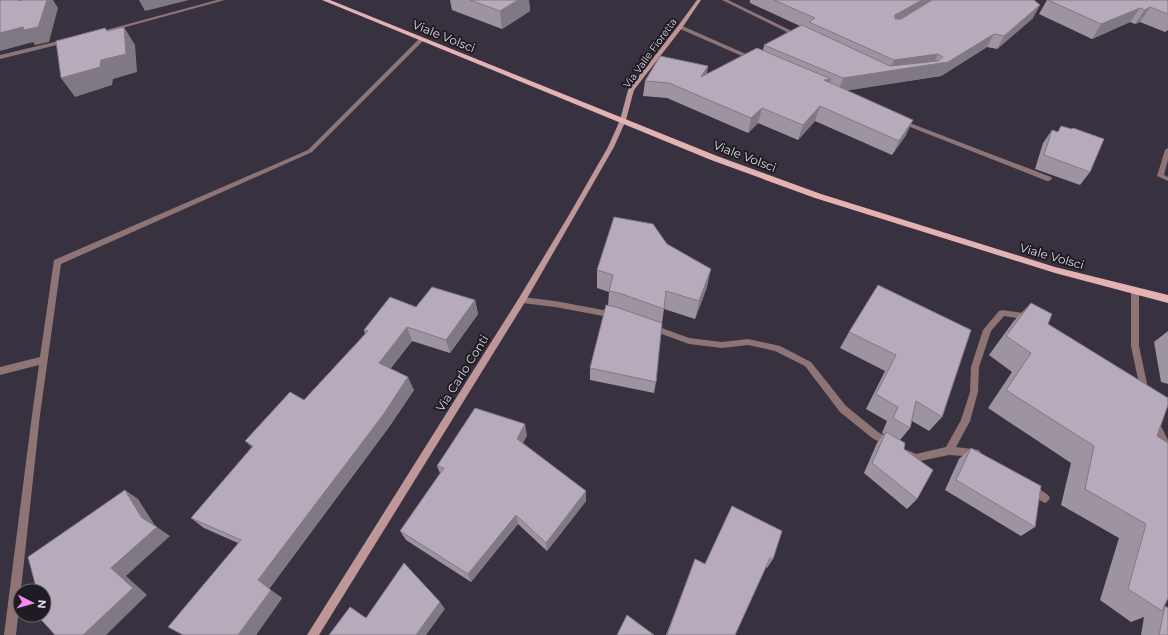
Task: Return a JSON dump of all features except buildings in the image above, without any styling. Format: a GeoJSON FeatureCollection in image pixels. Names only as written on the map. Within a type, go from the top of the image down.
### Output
{"type":"FeatureCollection","features":[{"type":"Feature","properties":{"kind":"main road","name":"Viale Volsci"},"geometry":{"type":"LineString","coordinates":[[325,0],[714,158],[818,196],[1055,270],[1168,299]]}},
{"type":"Feature","properties":{"kind":"street"},"geometry":{"type":"LineString","coordinates":[[90,35],[223,0]]}},
{"type":"Feature","properties":{"kind":"street","name":"Via Valle Fioretta"},"geometry":{"type":"LineString","coordinates":[[623,120],[631,90],[699,0]]}},
{"type":"Feature","properties":{"kind":"street"},"geometry":{"type":"LineString","coordinates":[[724,0],[802,37]]}},
{"type":"Feature","properties":{"kind":"street"},"geometry":{"type":"LineString","coordinates":[[680,27],[760,61]]}},
{"type":"Feature","properties":{"kind":"street"},"geometry":{"type":"LineString","coordinates":[[0,57],[75,39]]}},
{"type":"Feature","properties":{"kind":"street"},"geometry":{"type":"LineString","coordinates":[[10,635],[35,423],[57,262],[310,151],[421,40]]}},
{"type":"Feature","properties":{"kind":"street","name":"Via Carlo Conti"},"geometry":{"type":"LineString","coordinates":[[313,635],[522,300],[610,147],[623,120]]}},
{"type":"Feature","properties":{"kind":"street"},"geometry":{"type":"LineString","coordinates":[[898,121],[1049,179]]}},
{"type":"Feature","properties":{"kind":"street"},"geometry":{"type":"LineString","coordinates":[[1168,150],[1160,176],[1168,179]]}},
{"type":"Feature","properties":{"kind":"street"},"geometry":{"type":"LineString","coordinates":[[1135,290],[1135,346],[1149,409],[1168,449]]}},
{"type":"Feature","properties":{"kind":"street"},"geometry":{"type":"LineString","coordinates":[[522,300],[555,304],[624,318]]}},
{"type":"Feature","properties":{"kind":"street"},"geometry":{"type":"LineString","coordinates":[[949,451],[966,421],[974,392],[974,367],[987,330],[1002,313],[1040,319]]}},
{"type":"Feature","properties":{"kind":"street"},"geometry":{"type":"LineString","coordinates":[[646,325],[689,340],[722,345],[748,342],[777,348],[808,364],[843,409],[875,435],[915,458],[949,451],[978,453],[984,457]]}},
{"type":"Feature","properties":{"kind":"street"},"geometry":{"type":"LineString","coordinates":[[0,371],[44,360]]}},
{"type":"Feature","properties":{"kind":"street"},"geometry":{"type":"LineString","coordinates":[[1025,485],[1045,498]]}}]}
